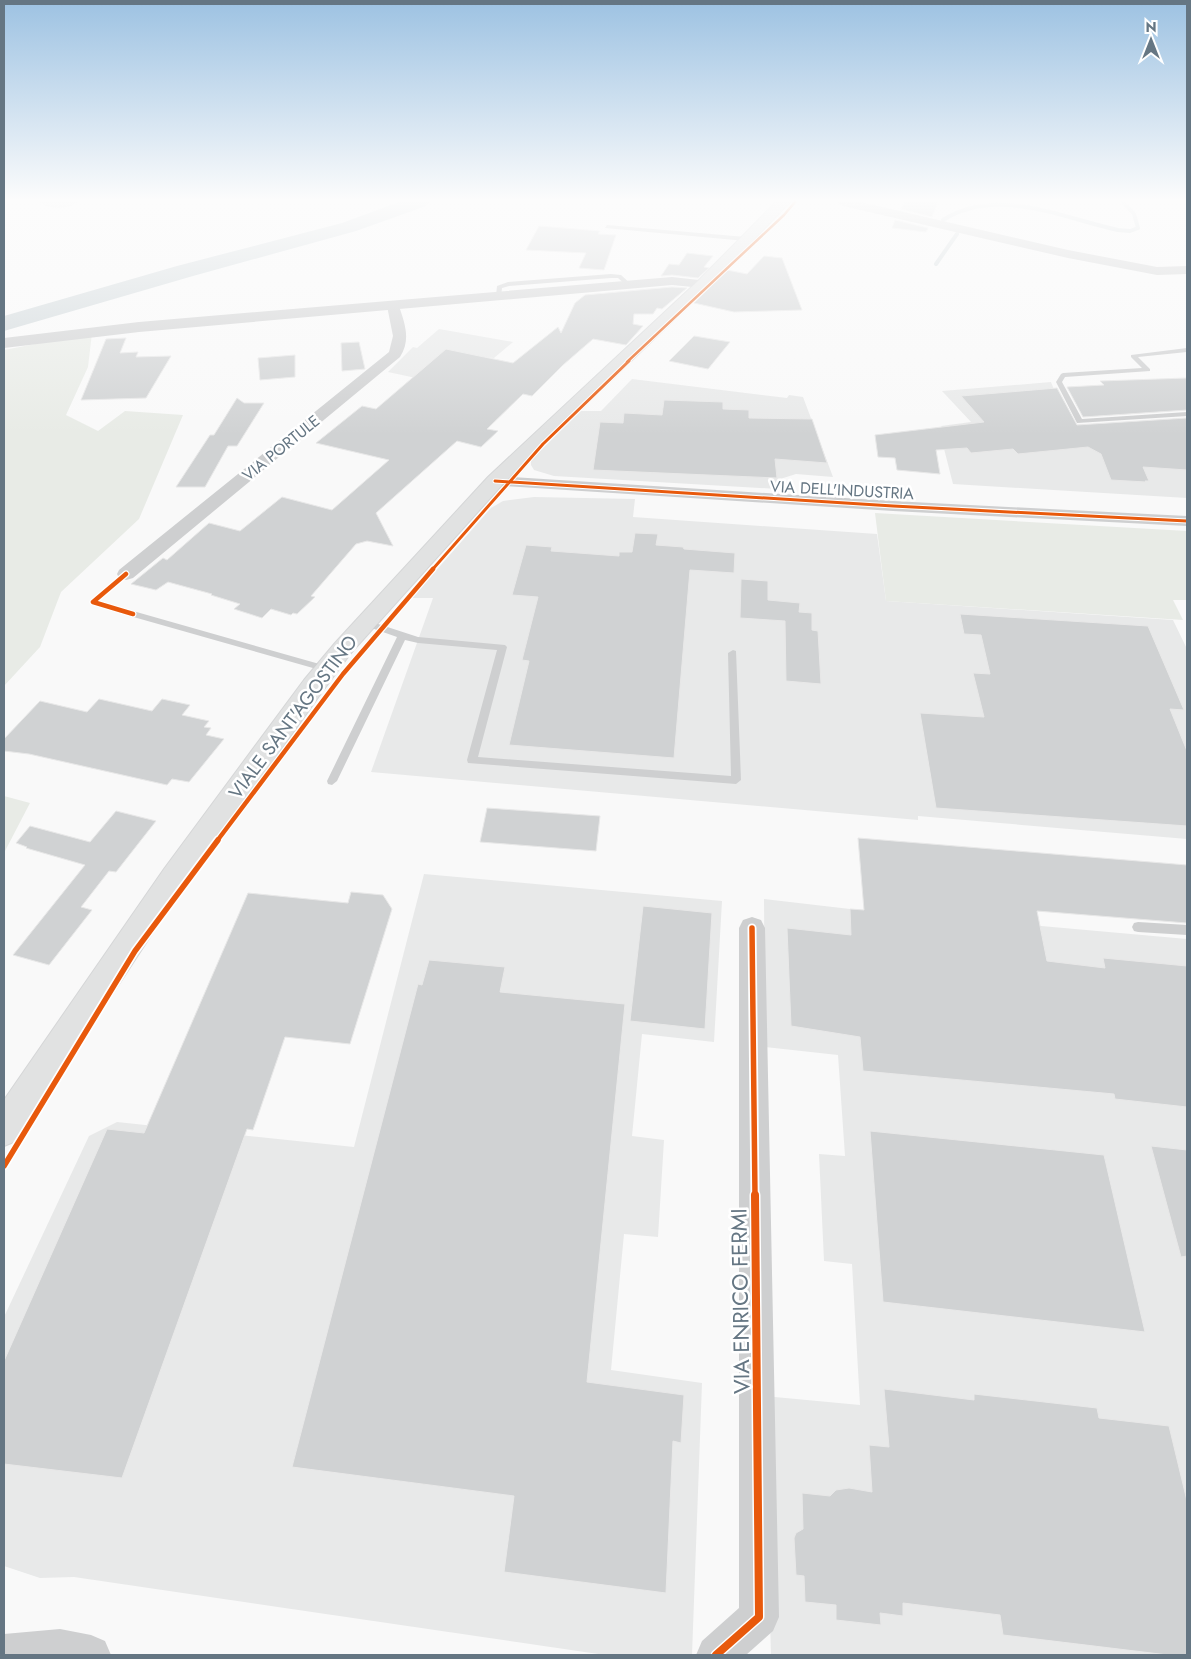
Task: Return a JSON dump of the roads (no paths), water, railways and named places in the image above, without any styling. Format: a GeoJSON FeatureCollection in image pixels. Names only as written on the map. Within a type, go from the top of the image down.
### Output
{"type":"FeatureCollection","features":[{"type":"Feature","properties":{"kind":"main road","name":"VIALE SANT'AGOSTINO"},"geometry":{"type":"LineString","coordinates":[[4,1129],[174,878],[326,669],[366,622],[495,481],[707,279]]}},
{"type":"Feature","properties":{"kind":"street"},"geometry":{"type":"LineString","coordinates":[[6,340],[672,281],[703,284]]}},
{"type":"Feature","properties":{"kind":"street","name":"VIA PORTULE"},"geometry":{"type":"LineString","coordinates":[[126,574],[395,354],[400,346],[401,334],[393,306]]}},
{"type":"Feature","properties":{"kind":"street","name":"VIA DELL'INDUSTRIA"},"geometry":{"type":"LineString","coordinates":[[495,481],[873,505],[1187,522]]}},
{"type":"Feature","properties":{"kind":"street","name":"VIA ENRICO FERMI"},"geometry":{"type":"LineString","coordinates":[[716,1655],[759,1617],[752,928]]}},
{"type":"Feature","properties":{"kind":"street"},"geometry":{"type":"LineString","coordinates":[[5,1654],[60,1649],[91,1655]]}},
{"type":"Feature","properties":{"kind":"lane"},"geometry":{"type":"LineString","coordinates":[[1187,350],[1133,356],[1148,370],[1064,376],[1059,382],[1080,421],[1187,414]]}},
{"type":"Feature","properties":{"kind":"lane"},"geometry":{"type":"LineString","coordinates":[[133,614],[326,669]]}},
{"type":"Feature","properties":{"kind":"lane"},"geometry":{"type":"LineString","coordinates":[[366,622],[418,640],[502,647],[472,760],[736,780],[733,654]]}},
{"type":"Feature","properties":{"kind":"lane"},"geometry":{"type":"LineString","coordinates":[[332,781],[402,636]]}},
{"type":"Feature","properties":{"kind":"lane"},"geometry":{"type":"LineString","coordinates":[[1138,927],[1187,930]]}},
{"type":"Feature","properties":{"kind":"waterway"},"geometry":{"type":"LineString","coordinates":[[4,324],[156,279]]}}]}
